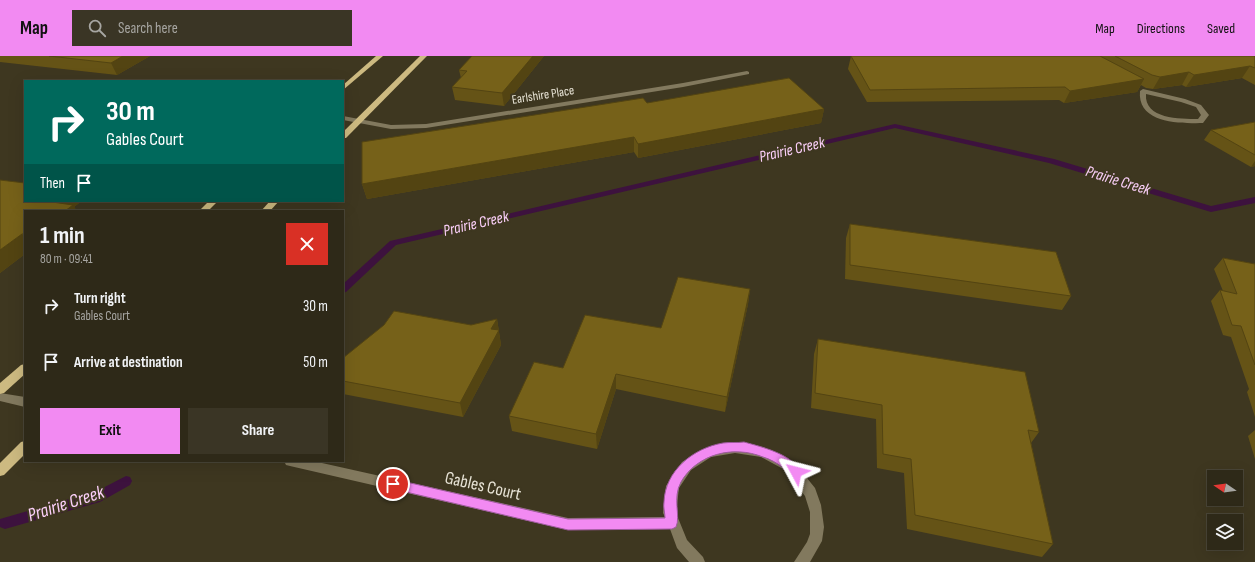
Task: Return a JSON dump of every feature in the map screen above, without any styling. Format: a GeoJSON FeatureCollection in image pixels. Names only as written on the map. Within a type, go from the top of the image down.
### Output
{"type":"FeatureCollection","features":[{"type":"Feature","properties":{"kind":"main road"},"geometry":{"type":"LineString","coordinates":[[344,87],[380,56]]}},
{"type":"Feature","properties":{"kind":"main road"},"geometry":{"type":"LineString","coordinates":[[344,135],[424,56]]}},
{"type":"Feature","properties":{"kind":"main road"},"geometry":{"type":"LineString","coordinates":[[204,210],[213,202]]}},
{"type":"Feature","properties":{"kind":"main road"},"geometry":{"type":"LineString","coordinates":[[265,210],[274,202]]}},
{"type":"Feature","properties":{"kind":"main road"},"geometry":{"type":"LineString","coordinates":[[0,390],[24,369]]}},
{"type":"Feature","properties":{"kind":"main road"},"geometry":{"type":"LineString","coordinates":[[0,471],[24,447]]}},
{"type":"Feature","properties":{"kind":"street","name":"Earlshire Place"},"geometry":{"type":"LineString","coordinates":[[344,118],[358,122],[392,126],[426,126],[683,85],[747,73]]}},
{"type":"Feature","properties":{"kind":"street"},"geometry":{"type":"LineString","coordinates":[[1140,90],[1183,100],[1199,106],[1206,115],[1200,121],[1185,122],[1162,118],[1147,109],[1142,100],[1140,90]]}},
{"type":"Feature","properties":{"kind":"street"},"geometry":{"type":"LineString","coordinates":[[0,397],[24,402]]}},
{"type":"Feature","properties":{"kind":"street"},"geometry":{"type":"LineString","coordinates":[[698,562],[682,545],[672,523],[670,502],[674,482],[686,466],[702,454],[723,448],[744,447],[766,453],[787,464],[804,481],[815,502],[818,524],[813,546],[801,562]]}},
{"type":"Feature","properties":{"kind":"street","name":"Gables Court"},"geometry":{"type":"LineString","coordinates":[[294,462],[568,524],[672,523]]}},
{"type":"Feature","properties":{"kind":"building"},"geometry":{"type":"Polygon","coordinates":[[[49,56],[123,56],[111,63],[49,56]]]}},
{"type":"Feature","properties":{"kind":"building"},"geometry":{"type":"Polygon","coordinates":[[[472,56],[533,56],[502,93],[452,87],[467,71],[459,70],[472,56]]]}},
{"type":"Feature","properties":{"kind":"building"},"geometry":{"type":"Polygon","coordinates":[[[851,56],[1100,56],[1144,79],[1070,91],[1065,87],[870,90],[851,56]]]}},
{"type":"Feature","properties":{"kind":"building"},"geometry":{"type":"Polygon","coordinates":[[[1115,56],[1255,56],[1255,68],[1250,66],[1194,75],[1189,72],[1160,77],[1152,75],[1115,56]]]}},
{"type":"Feature","properties":{"kind":"building"},"geometry":{"type":"Polygon","coordinates":[[[789,78],[824,109],[638,144],[634,137],[362,184],[362,142],[643,98],[647,103],[789,78]]]}},
{"type":"Feature","properties":{"kind":"building"},"geometry":{"type":"Polygon","coordinates":[[[1255,122],[1255,155],[1211,130],[1255,122]]]}},
{"type":"Feature","properties":{"kind":"building"},"geometry":{"type":"Polygon","coordinates":[[[0,180],[24,183],[24,202],[52,202],[73,205],[66,210],[24,210],[24,234],[0,250],[0,180]]]}},
{"type":"Feature","properties":{"kind":"building"},"geometry":{"type":"Polygon","coordinates":[[[850,224],[1056,252],[1071,296],[850,265],[850,224]]]}},
{"type":"Feature","properties":{"kind":"building"},"geometry":{"type":"Polygon","coordinates":[[[1223,258],[1255,264],[1255,365],[1241,326],[1232,325],[1220,290],[1237,294],[1223,258]]]}},
{"type":"Feature","properties":{"kind":"building"},"geometry":{"type":"Polygon","coordinates":[[[678,277],[750,289],[727,397],[616,374],[596,434],[509,416],[534,362],[563,368],[585,315],[661,328],[678,277]]]}},
{"type":"Feature","properties":{"kind":"building"},"geometry":{"type":"Polygon","coordinates":[[[394,311],[471,325],[497,319],[491,329],[499,330],[460,403],[344,381],[344,357],[384,325],[394,311]]]}},
{"type":"Feature","properties":{"kind":"building"},"geometry":{"type":"Polygon","coordinates":[[[818,339],[1025,372],[1039,432],[1028,430],[1053,544],[915,515],[911,459],[883,454],[882,405],[815,393],[818,339]]]}},
{"type":"Feature","properties":{"kind":"waterway","name":"Prairie Creek"},"geometry":{"type":"LineString","coordinates":[[344,289],[393,243],[895,126],[1051,161],[1211,209],[1255,200]]}},
{"type":"Feature","properties":{"kind":"waterway","name":"Prairie Creek"},"geometry":{"type":"LineString","coordinates":[[5,523],[100,496],[126,481]]}},
{"type":"Feature","properties":{"kind":"route"},"geometry":{"type":"LineString","coordinates":[[393,484],[568,524],[672,523],[670,502],[674,482],[686,466],[702,454],[723,448],[744,447],[766,453],[787,464],[796,472]]}}]}
